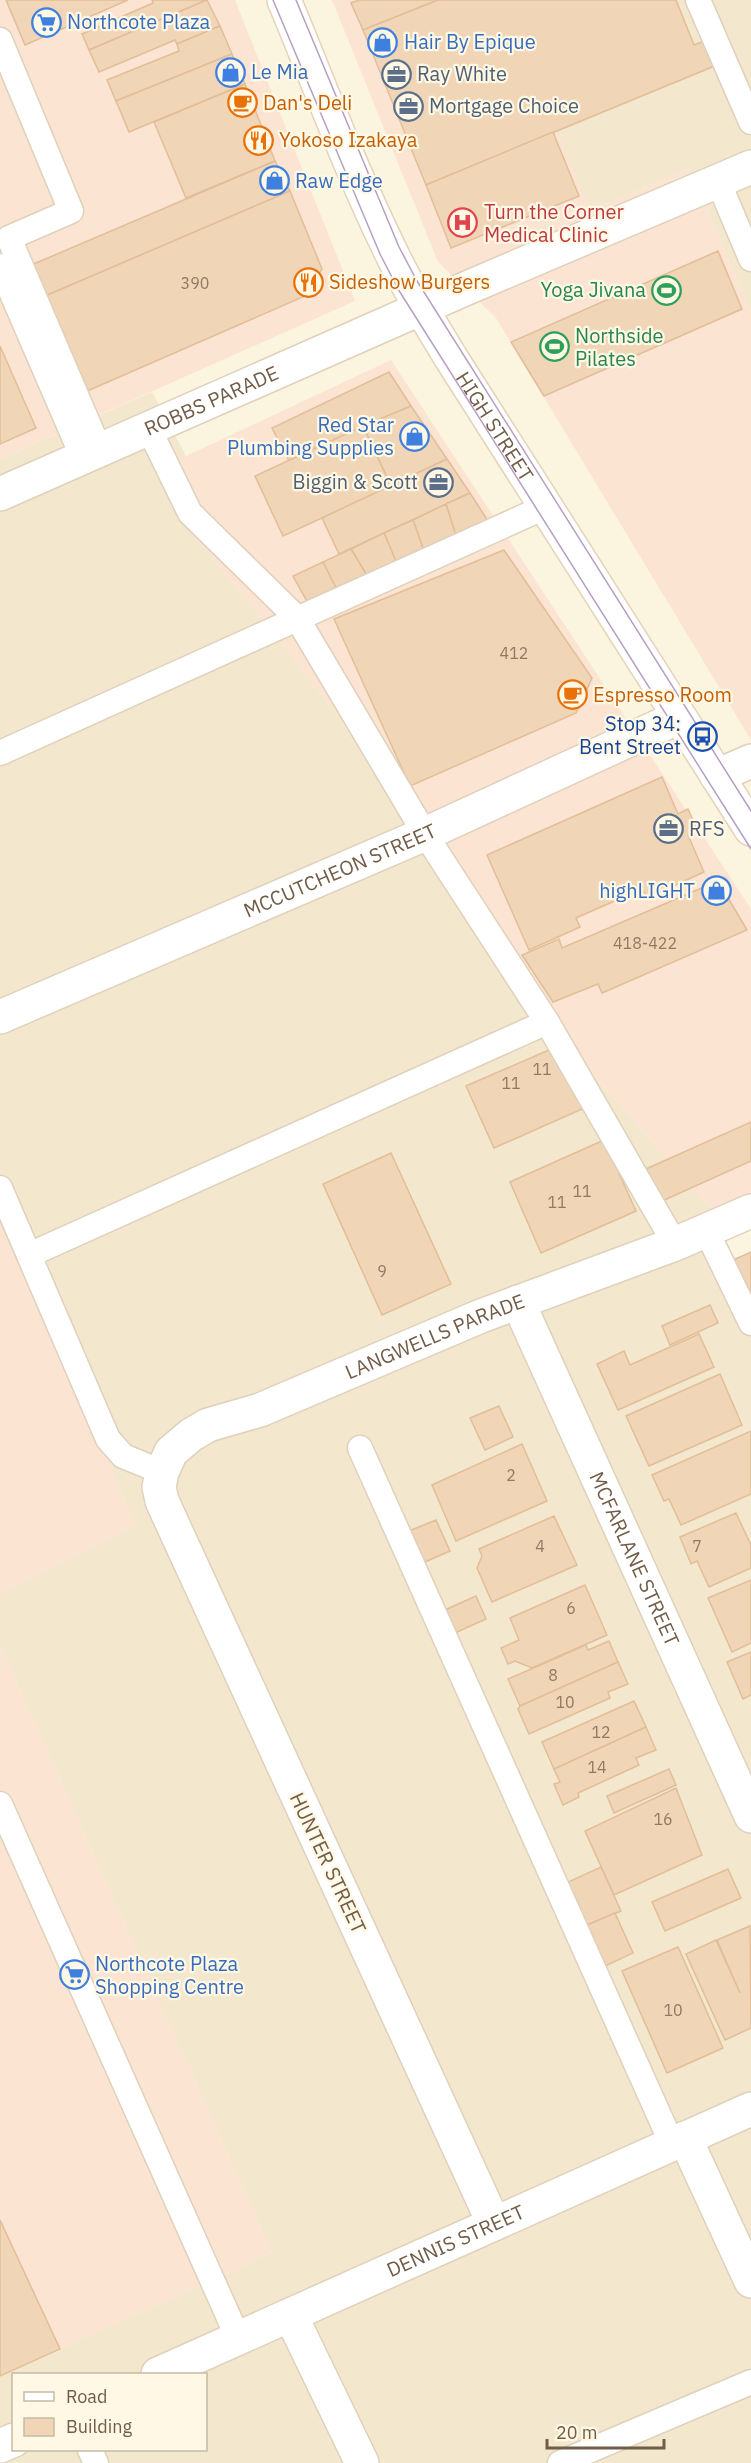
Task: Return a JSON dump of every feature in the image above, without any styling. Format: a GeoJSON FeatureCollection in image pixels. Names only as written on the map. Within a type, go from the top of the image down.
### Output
{"type":"FeatureCollection","features":[{"type":"Feature","properties":{"kind":"street","name":"HIGH STREET"},"geometry":{"type":"LineString","coordinates":[[284,0],[390,252],[545,507],[751,829]]}},
{"type":"Feature","properties":{"kind":"street","name":"ROBBS PARADE"},"geometry":{"type":"LineString","coordinates":[[0,494],[422,308],[751,167]]}},
{"type":"Feature","properties":{"kind":"street","name":"MCCUTCHEON STREET"},"geometry":{"type":"LineString","coordinates":[[0,1017],[425,834],[679,717]]}},
{"type":"Feature","properties":{"kind":"street"},"geometry":{"type":"LineString","coordinates":[[717,776],[751,761]]}},
{"type":"Feature","properties":{"kind":"street","name":"LANGWELLS PARADE"},"geometry":{"type":"LineString","coordinates":[[162,1486],[178,1444],[208,1425],[260,1410],[518,1302],[675,1244],[751,1211]]}},
{"type":"Feature","properties":{"kind":"street","name":"MCFARLANE STREET"},"geometry":{"type":"LineString","coordinates":[[518,1302],[751,1816]]}},
{"type":"Feature","properties":{"kind":"street","name":"HUNTER STREET"},"geometry":{"type":"LineString","coordinates":[[162,1486],[494,2224]]}},
{"type":"Feature","properties":{"kind":"street","name":"DENNIS STREET"},"geometry":{"type":"LineString","coordinates":[[160,2373],[751,2109]]}},
{"type":"Feature","properties":{"kind":"street"},"geometry":{"type":"LineString","coordinates":[[678,2141],[751,2281]]}},
{"type":"Feature","properties":{"kind":"street"},"geometry":{"type":"LineString","coordinates":[[291,2316],[362,2463]]}},
{"type":"Feature","properties":{"kind":"lane"},"geometry":{"type":"LineString","coordinates":[[698,0],[751,122]]}},
{"type":"Feature","properties":{"kind":"lane"},"geometry":{"type":"LineString","coordinates":[[0,40],[71,211],[9,238],[92,455]]}},
{"type":"Feature","properties":{"kind":"lane"},"geometry":{"type":"LineString","coordinates":[[718,181],[751,259]]}},
{"type":"Feature","properties":{"kind":"lane"},"geometry":{"type":"LineString","coordinates":[[0,266],[92,455]]}},
{"type":"Feature","properties":{"kind":"lane"},"geometry":{"type":"LineString","coordinates":[[149,429],[190,513],[297,618],[425,834],[547,1022],[675,1244]]}},
{"type":"Feature","properties":{"kind":"lane"},"geometry":{"type":"LineString","coordinates":[[0,753],[545,507]]}},
{"type":"Feature","properties":{"kind":"lane"},"geometry":{"type":"LineString","coordinates":[[29,1255],[547,1022]]}},
{"type":"Feature","properties":{"kind":"lane"},"geometry":{"type":"LineString","coordinates":[[0,1188],[108,1439],[123,1456],[162,1486]]}},
{"type":"Feature","properties":{"kind":"lane"},"geometry":{"type":"LineString","coordinates":[[706,1230],[751,1323]]}},
{"type":"Feature","properties":{"kind":"lane"},"geometry":{"type":"LineString","coordinates":[[360,1448],[678,2141]]}},
{"type":"Feature","properties":{"kind":"lane"},"geometry":{"type":"LineString","coordinates":[[0,1804],[238,2338]]}},
{"type":"Feature","properties":{"kind":"lane"},"geometry":{"type":"LineString","coordinates":[[560,2463],[607,2454],[751,2382]]}},
{"type":"Feature","properties":{"kind":"shaded area"},"geometry":{"type":"Polygon","coordinates":[[[0,0],[235,0],[355,301],[0,459],[0,0]]]}},
{"type":"Feature","properties":{"kind":"shaded area"},"geometry":{"type":"Polygon","coordinates":[[[332,0],[439,0],[499,157],[558,133],[590,211],[689,168],[751,312],[751,740],[496,318],[438,262],[332,0]]]}},
{"type":"Feature","properties":{"kind":"shaded area"},"geometry":{"type":"Polygon","coordinates":[[[439,0],[751,0],[751,312],[689,168],[590,211],[499,158],[439,0]]]}},
{"type":"Feature","properties":{"kind":"shaded area"},"geometry":{"type":"Polygon","coordinates":[[[391,360],[751,909],[751,1193],[713,1210],[560,1038],[376,767],[266,623],[183,523],[154,468],[186,456],[391,360]]]}},
{"type":"Feature","properties":{"kind":"shaded area"},"geometry":{"type":"Polygon","coordinates":[[[152,392],[186,456],[154,468],[183,523],[266,623],[376,767],[560,1038],[713,1210],[751,1322],[751,2463],[0,2463],[0,2376],[272,2253],[0,1645],[0,1594],[136,1526],[0,1213],[0,459],[152,392]]]}},
{"type":"Feature","properties":{"kind":"shaded area"},"geometry":{"type":"Polygon","coordinates":[[[0,1213],[136,1526],[0,1594],[0,1213]]]}},
{"type":"Feature","properties":{"kind":"shaded area","name":"Northcote Plaza Shopping Centre"},"geometry":{"type":"Polygon","coordinates":[[[0,1645],[272,2253],[60,2349],[0,2220],[0,1645]]]}},
{"type":"Feature","properties":{"kind":"building","name":"Northcote Plaza"},"geometry":{"type":"Polygon","coordinates":[[[6,0],[128,0],[25,45],[6,0]]]}},
{"type":"Feature","properties":{"kind":"building"},"geometry":{"type":"Polygon","coordinates":[[[152,0],[207,0],[89,50],[82,34],[153,3],[152,0]]]}},
{"type":"Feature","properties":{"kind":"building"},"geometry":{"type":"Polygon","coordinates":[[[207,0],[220,26],[177,44],[175,40],[99,72],[89,50],[207,0]]]}},
{"type":"Feature","properties":{"kind":"building"},"geometry":{"type":"Polygon","coordinates":[[[359,0],[438,0],[363,30],[351,3],[359,0]]]}},
{"type":"Feature","properties":{"kind":"building"},"geometry":{"type":"Polygon","coordinates":[[[438,0],[676,0],[694,45],[707,40],[717,65],[426,185],[363,30],[438,0]]]}},
{"type":"Feature","properties":{"kind":"building"},"geometry":{"type":"Polygon","coordinates":[[[220,26],[232,54],[116,101],[107,80],[179,51],[177,44],[220,26]]]}},
{"type":"Feature","properties":{"kind":"building"},"geometry":{"type":"Polygon","coordinates":[[[232,54],[245,84],[129,132],[116,101],[232,54]]]}},
{"type":"Feature","properties":{"kind":"building"},"geometry":{"type":"Polygon","coordinates":[[[245,84],[275,161],[186,198],[154,122],[245,84]]]}},
{"type":"Feature","properties":{"kind":"building"},"geometry":{"type":"Polygon","coordinates":[[[553,132],[579,196],[451,248],[426,185],[553,132]]]}},
{"type":"Feature","properties":{"kind":"building"},"geometry":{"type":"Polygon","coordinates":[[[275,161],[290,191],[43,297],[29,266],[275,161]]]}},
{"type":"Feature","properties":{"kind":"building"},"geometry":{"type":"Polygon","coordinates":[[[290,191],[322,269],[305,296],[85,392],[43,297],[290,191]]]}},
{"type":"Feature","properties":{"kind":"building"},"geometry":{"type":"Polygon","coordinates":[[[718,251],[742,309],[544,396],[511,342],[718,251]]]}},
{"type":"Feature","properties":{"kind":"building"},"geometry":{"type":"Polygon","coordinates":[[[0,346],[36,428],[0,444],[0,346]]]}},
{"type":"Feature","properties":{"kind":"building"},"geometry":{"type":"Polygon","coordinates":[[[389,372],[411,406],[289,461],[272,428],[389,372]]]}},
{"type":"Feature","properties":{"kind":"building"},"geometry":{"type":"Polygon","coordinates":[[[411,406],[447,459],[391,486],[363,426],[411,406]]]}},
{"type":"Feature","properties":{"kind":"building"},"geometry":{"type":"Polygon","coordinates":[[[363,426],[391,486],[283,536],[255,476],[363,426]]]}},
{"type":"Feature","properties":{"kind":"building"},"geometry":{"type":"Polygon","coordinates":[[[447,459],[470,493],[339,554],[322,518],[447,459]]]}},
{"type":"Feature","properties":{"kind":"building"},"geometry":{"type":"Polygon","coordinates":[[[470,493],[490,524],[457,539],[446,504],[470,493]]]}},
{"type":"Feature","properties":{"kind":"building"},"geometry":{"type":"Polygon","coordinates":[[[446,504],[457,539],[425,554],[413,520],[446,504]]]}},
{"type":"Feature","properties":{"kind":"building"},"geometry":{"type":"Polygon","coordinates":[[[413,520],[425,554],[398,566],[384,533],[413,520]]]}},
{"type":"Feature","properties":{"kind":"building"},"geometry":{"type":"Polygon","coordinates":[[[384,533],[398,566],[369,579],[351,549],[384,533]]]}},
{"type":"Feature","properties":{"kind":"building"},"geometry":{"type":"Polygon","coordinates":[[[351,549],[369,579],[338,592],[323,562],[351,549]]]}},
{"type":"Feature","properties":{"kind":"building"},"geometry":{"type":"Polygon","coordinates":[[[504,550],[592,678],[576,713],[410,786],[334,619],[504,550]]]}},
{"type":"Feature","properties":{"kind":"building"},"geometry":{"type":"Polygon","coordinates":[[[323,562],[338,592],[309,605],[293,576],[323,562]]]}},
{"type":"Feature","properties":{"kind":"building"},"geometry":{"type":"Polygon","coordinates":[[[662,777],[678,814],[688,809],[698,831],[688,835],[704,872],[647,898],[642,889],[576,918],[580,927],[529,950],[487,855],[662,777]]]}},
{"type":"Feature","properties":{"kind":"building"},"geometry":{"type":"Polygon","coordinates":[[[718,881],[747,930],[602,993],[598,984],[553,1002],[522,955],[559,939],[562,948],[718,881]]]}},
{"type":"Feature","properties":{"kind":"building"},"geometry":{"type":"Polygon","coordinates":[[[549,1050],[589,1106],[494,1148],[466,1086],[549,1050]]]}},
{"type":"Feature","properties":{"kind":"building"},"geometry":{"type":"Polygon","coordinates":[[[751,1122],[751,1161],[660,1202],[646,1169],[751,1122]]]}},
{"type":"Feature","properties":{"kind":"building"},"geometry":{"type":"Polygon","coordinates":[[[604,1140],[636,1211],[541,1253],[510,1182],[604,1140]]]}},
{"type":"Feature","properties":{"kind":"building"},"geometry":{"type":"Polygon","coordinates":[[[391,1153],[451,1284],[382,1315],[323,1184],[391,1153]]]}},
{"type":"Feature","properties":{"kind":"building"},"geometry":{"type":"Polygon","coordinates":[[[751,1252],[751,1312],[729,1262],[751,1252]]]}},
{"type":"Feature","properties":{"kind":"building"},"geometry":{"type":"Polygon","coordinates":[[[710,1305],[718,1323],[670,1345],[662,1326],[710,1305]]]}},
{"type":"Feature","properties":{"kind":"building"},"geometry":{"type":"Polygon","coordinates":[[[699,1334],[714,1367],[618,1410],[597,1364],[624,1351],[630,1365],[699,1334]]]}},
{"type":"Feature","properties":{"kind":"building"},"geometry":{"type":"Polygon","coordinates":[[[720,1374],[742,1425],[649,1466],[626,1416],[720,1374]]]}},
{"type":"Feature","properties":{"kind":"building"},"geometry":{"type":"Polygon","coordinates":[[[499,1406],[513,1437],[485,1450],[470,1418],[499,1406]]]}},
{"type":"Feature","properties":{"kind":"building"},"geometry":{"type":"Polygon","coordinates":[[[751,1431],[751,1494],[681,1525],[669,1499],[664,1501],[652,1475],[751,1431]]]}},
{"type":"Feature","properties":{"kind":"building"},"geometry":{"type":"Polygon","coordinates":[[[522,1444],[547,1501],[456,1541],[432,1485],[522,1444]]]}},
{"type":"Feature","properties":{"kind":"building"},"geometry":{"type":"Polygon","coordinates":[[[736,1513],[751,1545],[751,1568],[709,1587],[697,1561],[691,1564],[680,1537],[736,1513]]]}},
{"type":"Feature","properties":{"kind":"building"},"geometry":{"type":"Polygon","coordinates":[[[554,1516],[577,1565],[492,1602],[477,1568],[482,1556],[479,1549],[554,1516]]]}},
{"type":"Feature","properties":{"kind":"building"},"geometry":{"type":"Polygon","coordinates":[[[436,1520],[450,1551],[418,1565],[404,1533],[436,1520]]]}},
{"type":"Feature","properties":{"kind":"building"},"geometry":{"type":"Polygon","coordinates":[[[751,1580],[751,1643],[732,1652],[708,1598],[751,1580]]]}},
{"type":"Feature","properties":{"kind":"building"},"geometry":{"type":"Polygon","coordinates":[[[585,1585],[607,1635],[532,1668],[515,1661],[508,1664],[501,1648],[519,1640],[510,1618],[585,1585]]]}},
{"type":"Feature","properties":{"kind":"building"},"geometry":{"type":"Polygon","coordinates":[[[476,1596],[486,1619],[455,1633],[445,1610],[476,1596]]]}},
{"type":"Feature","properties":{"kind":"building"},"geometry":{"type":"Polygon","coordinates":[[[609,1641],[618,1662],[520,1706],[508,1679],[586,1645],[588,1650],[609,1641]]]}},
{"type":"Feature","properties":{"kind":"building"},"geometry":{"type":"Polygon","coordinates":[[[751,1652],[751,1695],[743,1699],[727,1662],[751,1652]]]}},
{"type":"Feature","properties":{"kind":"building"},"geometry":{"type":"Polygon","coordinates":[[[618,1662],[628,1684],[608,1692],[610,1698],[529,1734],[518,1709],[520,1706],[618,1662]]]}},
{"type":"Feature","properties":{"kind":"building"},"geometry":{"type":"Polygon","coordinates":[[[634,1701],[646,1727],[554,1769],[542,1742],[634,1701]]]}},
{"type":"Feature","properties":{"kind":"building"},"geometry":{"type":"Polygon","coordinates":[[[646,1727],[656,1750],[636,1758],[639,1765],[578,1793],[579,1797],[563,1805],[554,1784],[560,1782],[554,1769],[646,1727]]]}},
{"type":"Feature","properties":{"kind":"building"},"geometry":{"type":"Polygon","coordinates":[[[669,1769],[676,1785],[614,1813],[607,1796],[669,1769]]]}},
{"type":"Feature","properties":{"kind":"building"},"geometry":{"type":"Polygon","coordinates":[[[676,1788],[702,1855],[614,1895],[585,1831],[676,1788]]]}},
{"type":"Feature","properties":{"kind":"building"},"geometry":{"type":"Polygon","coordinates":[[[601,1867],[621,1911],[585,1926],[566,1883],[601,1867]]]}},
{"type":"Feature","properties":{"kind":"building"},"geometry":{"type":"Polygon","coordinates":[[[728,1869],[741,1898],[665,1931],[652,1902],[728,1869]]]}},
{"type":"Feature","properties":{"kind":"building"},"geometry":{"type":"Polygon","coordinates":[[[615,1913],[633,1953],[603,1967],[585,1926],[615,1913]]]}},
{"type":"Feature","properties":{"kind":"building"},"geometry":{"type":"Polygon","coordinates":[[[750,1926],[751,2028],[725,2040],[686,1954],[716,1940],[740,1993],[717,1940],[750,1926]]]}},
{"type":"Feature","properties":{"kind":"building"},"geometry":{"type":"Polygon","coordinates":[[[678,1947],[723,2048],[667,2073],[622,1971],[678,1947]]]}},
{"type":"Feature","properties":{"kind":"building"},"geometry":{"type":"Polygon","coordinates":[[[0,2220],[60,2349],[0,2376],[0,2220]]]}},
{"type":"Feature","properties":{"kind":"tram line"},"geometry":{"type":"LineString","coordinates":[[273,0],[380,254],[398,289],[751,849]]}},
{"type":"Feature","properties":{"kind":"tram line"},"geometry":{"type":"LineString","coordinates":[[296,0],[399,247],[417,281],[751,811]]}},
{"type":"Feature","properties":{"kind":"place","name":"Northcote Plaza"},"geometry":{"type":"Point","coordinates":[46,22]}},
{"type":"Feature","properties":{"kind":"place","name":"Hair By Epique"},"geometry":{"type":"Point","coordinates":[383,42]}},
{"type":"Feature","properties":{"kind":"place","name":"Le Mia"},"geometry":{"type":"Point","coordinates":[230,72]}},
{"type":"Feature","properties":{"kind":"place","name":"Ray White"},"geometry":{"type":"Point","coordinates":[396,74]}},
{"type":"Feature","properties":{"kind":"place","name":"Dan's Deli"},"geometry":{"type":"Point","coordinates":[242,103]}},
{"type":"Feature","properties":{"kind":"place","name":"Mortgage Choice"},"geometry":{"type":"Point","coordinates":[408,106]}},
{"type":"Feature","properties":{"kind":"place","name":"Yokoso Izakaya"},"geometry":{"type":"Point","coordinates":[258,140]}},
{"type":"Feature","properties":{"kind":"place","name":"Raw Edge"},"geometry":{"type":"Point","coordinates":[274,181]}},
{"type":"Feature","properties":{"kind":"place","name":"Turn the Corner Medical Clinic"},"geometry":{"type":"Point","coordinates":[463,223]}},
{"type":"Feature","properties":{"kind":"place","name":"Sideshow Burgers"},"geometry":{"type":"Point","coordinates":[308,282]}},
{"type":"Feature","properties":{"kind":"place","name":"Yoga Jivana"},"geometry":{"type":"Point","coordinates":[667,290]}},
{"type":"Feature","properties":{"kind":"place","name":"Northside Pilates"},"geometry":{"type":"Point","coordinates":[554,347]}},
{"type":"Feature","properties":{"kind":"place","name":"Red Star Plumbing Supplies"},"geometry":{"type":"Point","coordinates":[415,437]}},
{"type":"Feature","properties":{"kind":"place","name":"Biggin & Scott"},"geometry":{"type":"Point","coordinates":[439,482]}},
{"type":"Feature","properties":{"kind":"place","name":"Espresso Room"},"geometry":{"type":"Point","coordinates":[572,695]}},
{"type":"Feature","properties":{"kind":"place","name":"Stop 34: Bent Street"},"geometry":{"type":"Point","coordinates":[702,736]}},
{"type":"Feature","properties":{"kind":"place","name":"RFS"},"geometry":{"type":"Point","coordinates":[668,829]}},
{"type":"Feature","properties":{"kind":"place","name":"highLIGHT"},"geometry":{"type":"Point","coordinates":[716,891]}},
{"type":"Feature","properties":{"kind":"place","name":"Northcote Plaza Shopping Centre"},"geometry":{"type":"Point","coordinates":[74,1975]}}]}
